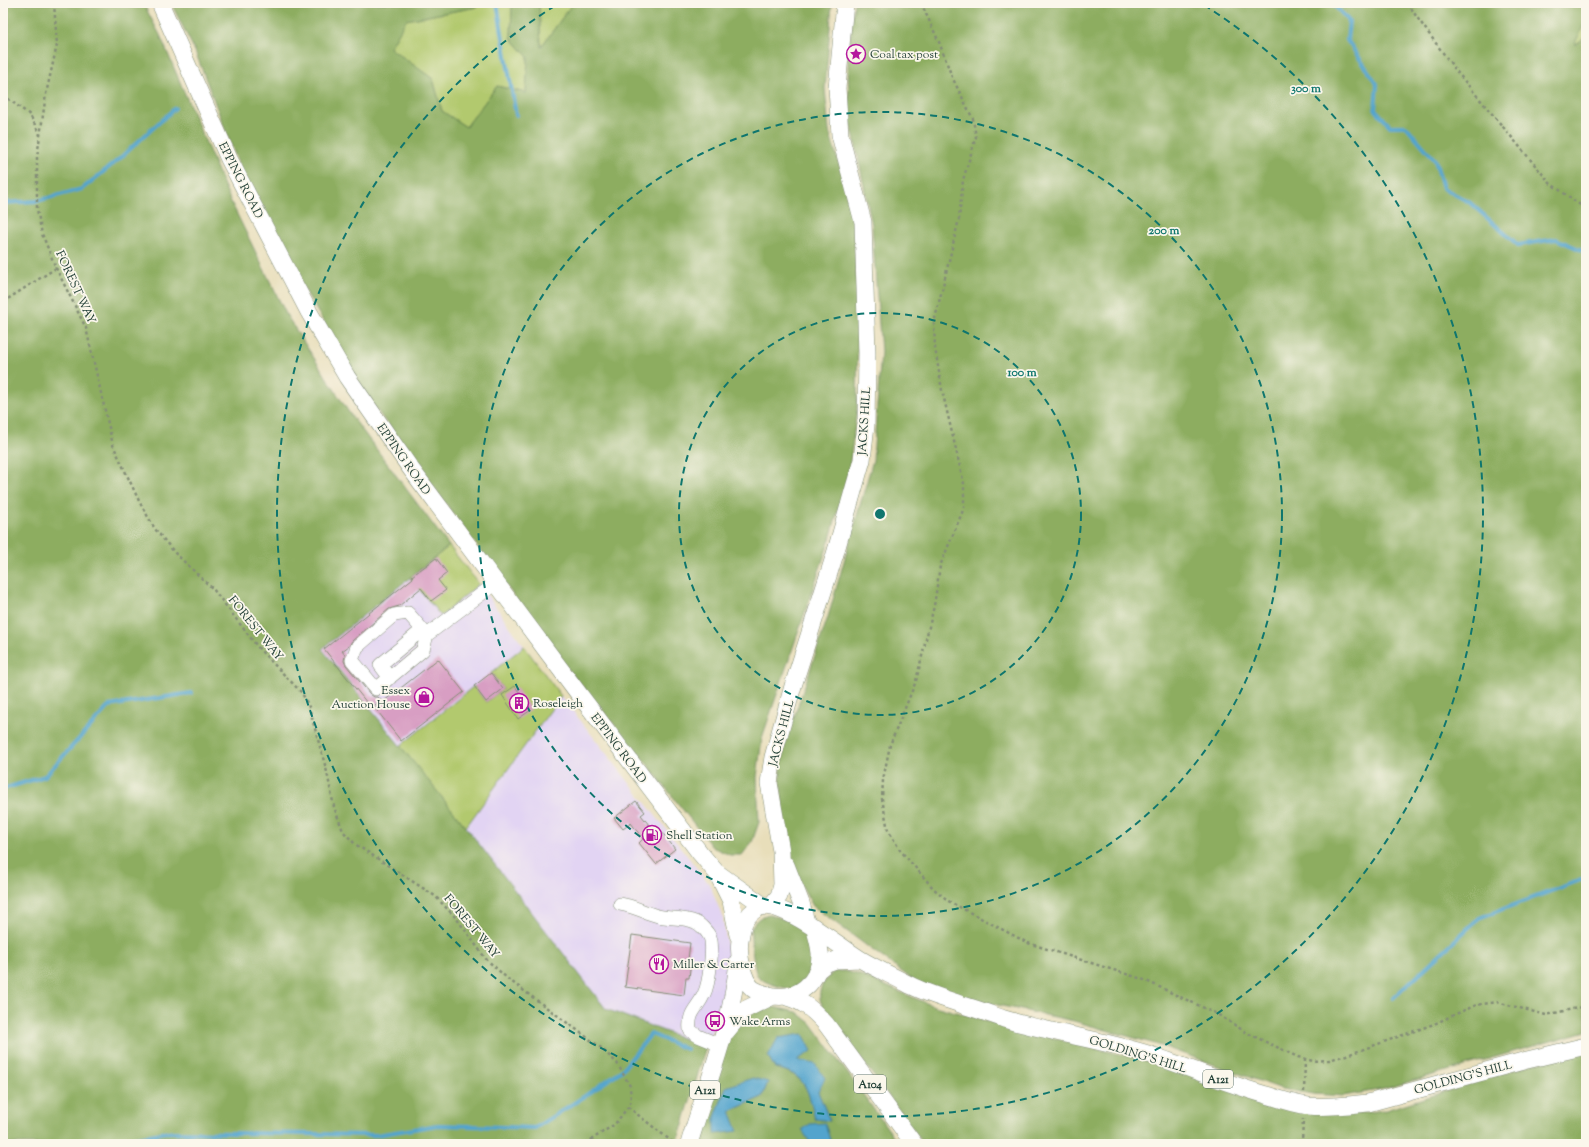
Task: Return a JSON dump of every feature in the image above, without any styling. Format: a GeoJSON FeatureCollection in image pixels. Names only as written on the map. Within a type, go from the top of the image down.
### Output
{"type":"FeatureCollection","features":[{"type":"Feature","properties":{"kind":"main road","name":"EPPING ROAD"},"geometry":{"type":"LineString","coordinates":[[160,3],[229,159],[309,312],[347,377],[410,470],[660,803],[716,872],[731,901],[739,949]]}},
{"type":"Feature","properties":{"kind":"main road","name":"JACKS HILL"},"geometry":{"type":"LineString","coordinates":[[781,852],[769,783],[773,757],[793,686],[835,554],[860,467],[866,424],[867,353],[863,222],[840,135],[837,88],[845,3]]}},
{"type":"Feature","properties":{"kind":"main road"},"geometry":{"type":"LineString","coordinates":[[767,907],[779,896],[782,885],[781,852]]}},
{"type":"Feature","properties":{"kind":"main road"},"geometry":{"type":"LineString","coordinates":[[781,852],[820,954],[814,977]]}},
{"type":"Feature","properties":{"kind":"main road","name":"EPPING ROAD"},"geometry":{"type":"LineString","coordinates":[[716,872],[767,907]]}},
{"type":"Feature","properties":{"kind":"main road"},"geometry":{"type":"LineString","coordinates":[[810,925],[783,911],[767,907],[758,908],[744,920],[739,949],[746,977],[752,988],[761,993],[780,997],[800,992],[827,963],[860,959]]}},
{"type":"Feature","properties":{"kind":"main road","name":"GOLDING'S HILL"},"geometry":{"type":"LineString","coordinates":[[810,925],[860,959],[920,990],[1005,1019],[1151,1055],[1247,1090],[1307,1106],[1368,1103],[1515,1063],[1586,1046]]}},
{"type":"Feature","properties":{"kind":"main road","name":"A121"},"geometry":{"type":"LineString","coordinates":[[689,1144],[721,1040],[736,980],[739,949]]}},
{"type":"Feature","properties":{"kind":"main road","name":"A104"},"geometry":{"type":"LineString","coordinates":[[814,977],[812,995],[816,1007],[826,1024],[914,1144]]}},
{"type":"Feature","properties":{"kind":"main road","name":"A121"},"geometry":{"type":"LineString","coordinates":[[721,1040],[744,1010],[780,997]]}},
{"type":"Feature","properties":{"kind":"main road","name":"A104"},"geometry":{"type":"LineString","coordinates":[[780,997],[800,1001],[814,1011],[826,1024]]}},
{"type":"Feature","properties":{"kind":"lane"},"geometry":{"type":"LineString","coordinates":[[425,632],[408,613],[394,616],[357,647],[352,660],[376,689],[423,650],[425,632],[496,583]]}},
{"type":"Feature","properties":{"kind":"lane"},"geometry":{"type":"LineString","coordinates":[[620,904],[629,905],[664,917],[696,922],[704,928],[710,936],[711,947],[706,988],[703,996],[692,1012],[689,1021],[690,1030],[698,1036],[721,1040]]}},
{"type":"Feature","properties":{"kind":"path","name":"FOREST WAY"},"geometry":{"type":"LineString","coordinates":[[54,3],[56,45],[46,94],[37,157],[36,208],[42,234],[56,268],[86,328],[113,445],[140,503],[155,529],[175,554],[213,589],[260,650],[302,693],[309,707],[327,772],[334,807],[343,831],[355,844],[435,896],[457,918],[486,959],[508,979],[600,1047],[618,1064],[630,1086],[631,1100],[628,1107]]}},
{"type":"Feature","properties":{"kind":"path"},"geometry":{"type":"LineString","coordinates":[[921,3],[939,42],[952,77],[974,118],[976,137],[963,180],[959,220],[934,323],[935,348],[942,390],[964,484],[964,508],[940,566],[934,606],[916,681],[890,745],[883,780],[882,799],[888,830],[900,850],[934,889],[950,902],[1028,943],[1142,979],[1217,1014],[1249,1034],[1298,1057],[1313,1061],[1329,1060],[1350,1054],[1434,1024],[1476,1005],[1497,1002],[1546,1015],[1586,1006]]}},
{"type":"Feature","properties":{"kind":"path"},"geometry":{"type":"LineString","coordinates":[[1408,3],[1458,72],[1550,183],[1586,208]]}},
{"type":"Feature","properties":{"kind":"path"},"geometry":{"type":"LineString","coordinates":[[3,95],[30,115],[40,135]]}},
{"type":"Feature","properties":{"kind":"path"},"geometry":{"type":"LineString","coordinates":[[3,302],[56,268]]}},
{"type":"Feature","properties":{"kind":"path"},"geometry":{"type":"LineString","coordinates":[[585,1144],[615,1124],[628,1107],[675,1144]]}},
{"type":"Feature","properties":{"kind":"shaded area"},"geometry":{"type":"Polygon","coordinates":[[[410,578],[441,616],[479,584],[524,646],[400,746],[322,649],[410,578]]]}},
{"type":"Feature","properties":{"kind":"shaded area"},"geometry":{"type":"Polygon","coordinates":[[[561,696],[710,885],[723,919],[729,958],[722,1003],[706,1047],[606,1009],[466,827],[561,696]]]}},
{"type":"Feature","properties":{"kind":"green space"},"geometry":{"type":"Polygon","coordinates":[[[3,3],[143,3],[160,35],[231,202],[287,316],[350,414],[449,546],[322,649],[466,827],[606,1009],[706,1047],[677,1144],[3,1144],[3,3]]]}},
{"type":"Feature","properties":{"kind":"green space"},"geometry":{"type":"Polygon","coordinates":[[[171,3],[475,3],[477,7],[406,20],[390,48],[433,79],[442,111],[466,127],[497,86],[526,93],[528,57],[511,38],[512,3],[539,3],[541,47],[573,3],[832,3],[825,89],[829,131],[844,180],[854,229],[858,320],[857,409],[849,470],[830,539],[762,738],[757,777],[759,822],[752,842],[742,855],[730,855],[712,847],[648,765],[564,664],[368,398],[306,292],[243,176],[195,51],[171,3]]]}},
{"type":"Feature","properties":{"kind":"green space"},"geometry":{"type":"Polygon","coordinates":[[[475,3],[512,3],[511,38],[528,57],[526,93],[497,86],[466,127],[442,111],[433,79],[390,48],[405,20],[477,7],[475,3]]]}},
{"type":"Feature","properties":{"kind":"green space"},"geometry":{"type":"Polygon","coordinates":[[[539,3],[573,3],[541,47],[539,3]]]}},
{"type":"Feature","properties":{"kind":"green space"},"geometry":{"type":"Polygon","coordinates":[[[854,3],[1586,3],[1586,20],[1574,45],[1586,37],[1586,1031],[1384,1089],[1343,1096],[1313,1094],[1282,1089],[1159,1045],[1074,1021],[993,1004],[941,991],[917,983],[813,906],[793,870],[784,823],[780,777],[785,744],[828,617],[873,460],[881,352],[872,225],[849,113],[848,59],[854,3]]]}},
{"type":"Feature","properties":{"kind":"green space"},"geometry":{"type":"Polygon","coordinates":[[[1586,20],[1586,37],[1573,46],[1586,20]]]}},
{"type":"Feature","properties":{"kind":"green space"},"geometry":{"type":"Polygon","coordinates":[[[449,546],[479,584],[441,616],[410,578],[449,546]]]}},
{"type":"Feature","properties":{"kind":"green space"},"geometry":{"type":"Polygon","coordinates":[[[524,646],[561,696],[466,827],[400,746],[474,686],[486,702],[503,689],[491,673],[524,646]]]}},
{"type":"Feature","properties":{"kind":"green space"},"geometry":{"type":"Polygon","coordinates":[[[769,914],[804,926],[816,946],[808,981],[794,990],[765,981],[757,975],[756,972],[752,953],[751,930],[758,919],[769,914]]]}},
{"type":"Feature","properties":{"kind":"green space"},"geometry":{"type":"Polygon","coordinates":[[[835,971],[845,971],[860,975],[931,1005],[1005,1026],[1147,1061],[1301,1110],[1340,1115],[1386,1110],[1528,1065],[1586,1050],[1586,1144],[924,1144],[825,1010],[820,1000],[820,990],[826,979],[835,971]]]}},
{"type":"Feature","properties":{"kind":"green space"},"geometry":{"type":"Polygon","coordinates":[[[763,1005],[797,1012],[811,1023],[899,1144],[835,1144],[830,1140],[825,1124],[803,1130],[811,1144],[749,1144],[744,1140],[734,1144],[691,1144],[731,1031],[763,1005]],[[811,1051],[768,1056],[775,1068],[786,1071],[800,1080],[808,1092],[815,1119],[830,1121],[818,1092],[796,1060],[811,1051]],[[768,1082],[730,1111],[762,1097],[768,1082]]]}},
{"type":"Feature","properties":{"kind":"water"},"geometry":{"type":"Polygon","coordinates":[[[803,1034],[812,1051],[797,1060],[815,1064],[825,1078],[818,1092],[830,1121],[815,1119],[808,1092],[800,1079],[786,1071],[775,1068],[768,1056],[778,1038],[803,1034]]]}},
{"type":"Feature","properties":{"kind":"water"},"geometry":{"type":"Polygon","coordinates":[[[753,1078],[768,1082],[762,1097],[730,1111],[738,1131],[715,1134],[715,1117],[726,1087],[753,1078]]]}},
{"type":"Feature","properties":{"kind":"water"},"geometry":{"type":"Polygon","coordinates":[[[825,1123],[830,1140],[835,1144],[811,1144],[802,1130],[810,1124],[825,1123]]]}},
{"type":"Feature","properties":{"kind":"building"},"geometry":{"type":"Polygon","coordinates":[[[436,558],[447,573],[438,580],[446,590],[431,601],[421,588],[399,606],[389,609],[342,651],[345,655],[344,661],[346,665],[370,694],[381,700],[371,708],[324,649],[436,558]]]}},
{"type":"Feature","properties":{"kind":"building","name":"Essex Auction House"},"geometry":{"type":"Polygon","coordinates":[[[438,659],[464,692],[401,741],[375,708],[438,659]]]}},
{"type":"Feature","properties":{"kind":"building"},"geometry":{"type":"Polygon","coordinates":[[[491,673],[503,689],[486,702],[474,686],[491,673]]]}},
{"type":"Feature","properties":{"kind":"building","name":"Roseleigh"},"geometry":{"type":"Polygon","coordinates":[[[515,686],[531,710],[518,719],[502,695],[515,686]]]}},
{"type":"Feature","properties":{"kind":"building","name":"Shell Station"},"geometry":{"type":"Polygon","coordinates":[[[636,801],[645,812],[641,815],[654,831],[658,827],[675,849],[656,864],[639,843],[643,839],[631,823],[623,829],[614,818],[636,801]]]}},
{"type":"Feature","properties":{"kind":"building","name":"Miller & Carter"},"geometry":{"type":"Polygon","coordinates":[[[632,935],[690,943],[688,960],[691,960],[689,978],[686,978],[684,995],[625,987],[632,935]]]}},
{"type":"Feature","properties":{"kind":"waterway"},"geometry":{"type":"LineString","coordinates":[[497,3],[516,115]]}},
{"type":"Feature","properties":{"kind":"waterway"},"geometry":{"type":"LineString","coordinates":[[1332,3],[1349,21],[1347,40],[1377,84],[1375,109],[1390,126],[1406,126],[1435,160],[1443,188],[1469,202],[1518,245],[1556,239],[1586,252]]}},
{"type":"Feature","properties":{"kind":"waterway"},"geometry":{"type":"LineString","coordinates":[[3,203],[37,201],[82,189],[118,160],[175,108]]}},
{"type":"Feature","properties":{"kind":"waterway"},"geometry":{"type":"LineString","coordinates":[[3,789],[45,776],[109,706],[191,693]]}},
{"type":"Feature","properties":{"kind":"waterway"},"geometry":{"type":"LineString","coordinates":[[1393,998],[1479,918],[1586,878]]}},
{"type":"Feature","properties":{"kind":"waterway"},"geometry":{"type":"LineString","coordinates":[[98,1144],[167,1132],[376,1135],[438,1125],[535,1128],[622,1070],[651,1034],[686,1049]]}},
{"type":"Feature","properties":{"kind":"place","name":"Coal tax post"},"geometry":{"type":"Point","coordinates":[856,54]}},
{"type":"Feature","properties":{"kind":"place","name":"Essex Auction House"},"geometry":{"type":"Point","coordinates":[424,697]}},
{"type":"Feature","properties":{"kind":"place","name":"Roseleigh"},"geometry":{"type":"Point","coordinates":[519,703]}},
{"type":"Feature","properties":{"kind":"place","name":"Shell Station"},"geometry":{"type":"Point","coordinates":[652,835]}},
{"type":"Feature","properties":{"kind":"place","name":"Miller & Carter"},"geometry":{"type":"Point","coordinates":[659,964]}},
{"type":"Feature","properties":{"kind":"place","name":"Wake Arms"},"geometry":{"type":"Point","coordinates":[715,1021]}}]}
